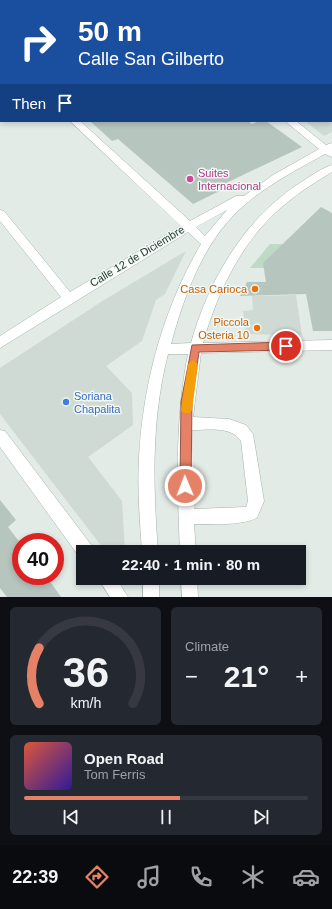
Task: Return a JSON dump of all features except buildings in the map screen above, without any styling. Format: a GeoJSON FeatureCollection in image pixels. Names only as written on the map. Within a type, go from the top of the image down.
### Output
{"type":"FeatureCollection","features":[{"type":"Feature","properties":{"kind":"street"},"geometry":{"type":"LineString","coordinates":[[76,122],[206,242]]}},
{"type":"Feature","properties":{"kind":"street"},"geometry":{"type":"LineString","coordinates":[[150,545],[146,458],[151,403],[163,349],[182,293],[206,242],[228,215],[278,177],[330,150],[291,122]]}},
{"type":"Feature","properties":{"kind":"street"},"geometry":{"type":"LineString","coordinates":[[188,545],[186,518],[186,402],[195,348],[205,314],[218,285],[251,232],[276,205],[332,168]]}},
{"type":"Feature","properties":{"kind":"street","name":"Calle 12 de Diciembre"},"geometry":{"type":"LineString","coordinates":[[0,343],[68,297],[188,226],[278,177]]}},
{"type":"Feature","properties":{"kind":"street"},"geometry":{"type":"LineString","coordinates":[[0,214],[68,297]]}},
{"type":"Feature","properties":{"kind":"street"},"geometry":{"type":"LineString","coordinates":[[163,349],[332,344]]}},
{"type":"Feature","properties":{"kind":"street"},"geometry":{"type":"LineString","coordinates":[[186,423],[229,425],[241,429],[248,439],[256,501],[252,513],[245,515],[186,518]]}},
{"type":"Feature","properties":{"kind":"street"},"geometry":{"type":"LineString","coordinates":[[0,436],[81,545]]}},
{"type":"Feature","properties":{"kind":"street"},"geometry":{"type":"LineString","coordinates":[[111,585],[120,597]]}},
{"type":"Feature","properties":{"kind":"street"},"geometry":{"type":"LineString","coordinates":[[151,585],[151,597]]}},
{"type":"Feature","properties":{"kind":"street"},"geometry":{"type":"LineString","coordinates":[[189,585],[190,597]]}},
{"type":"Feature","properties":{"kind":"shaded area"},"geometry":{"type":"Polygon","coordinates":[[[306,122],[332,122],[332,132],[324,136],[306,122]]]}},
{"type":"Feature","properties":{"kind":"shaded area"},"geometry":{"type":"Polygon","coordinates":[[[186,251],[165,294],[156,300],[142,341],[106,366],[132,393],[133,425],[88,457],[122,501],[125,545],[101,545],[0,414],[0,368],[104,300],[186,251]]]}},
{"type":"Feature","properties":{"kind":"shaded area"},"geometry":{"type":"Polygon","coordinates":[[[296,295],[302,335],[246,334],[243,311],[253,310],[252,296],[296,295]]]}},
{"type":"Feature","properties":{"kind":"green space"},"geometry":{"type":"Polygon","coordinates":[[[270,244],[332,244],[332,267],[250,268],[270,244]]]}},
{"type":"Feature","properties":{"kind":"slow traffic"},"geometry":{"type":"LineString","coordinates":[[186,410],[186,402],[193,364]]}},
{"type":"Feature","properties":{"kind":"place","name":"Suites Internacional"},"geometry":{"type":"Point","coordinates":[190,179]}},
{"type":"Feature","properties":{"kind":"place","name":"Casa Carioca"},"geometry":{"type":"Point","coordinates":[255,289]}},
{"type":"Feature","properties":{"kind":"place","name":"Piccola Osteria 10"},"geometry":{"type":"Point","coordinates":[257,328]}},
{"type":"Feature","properties":{"kind":"place","name":"Soriana Chapalita"},"geometry":{"type":"Point","coordinates":[66,402]}},
{"type":"Feature","properties":{"kind":"route"},"geometry":{"type":"LineString","coordinates":[[185,486],[186,402],[195,348],[286,346]]}}]}
